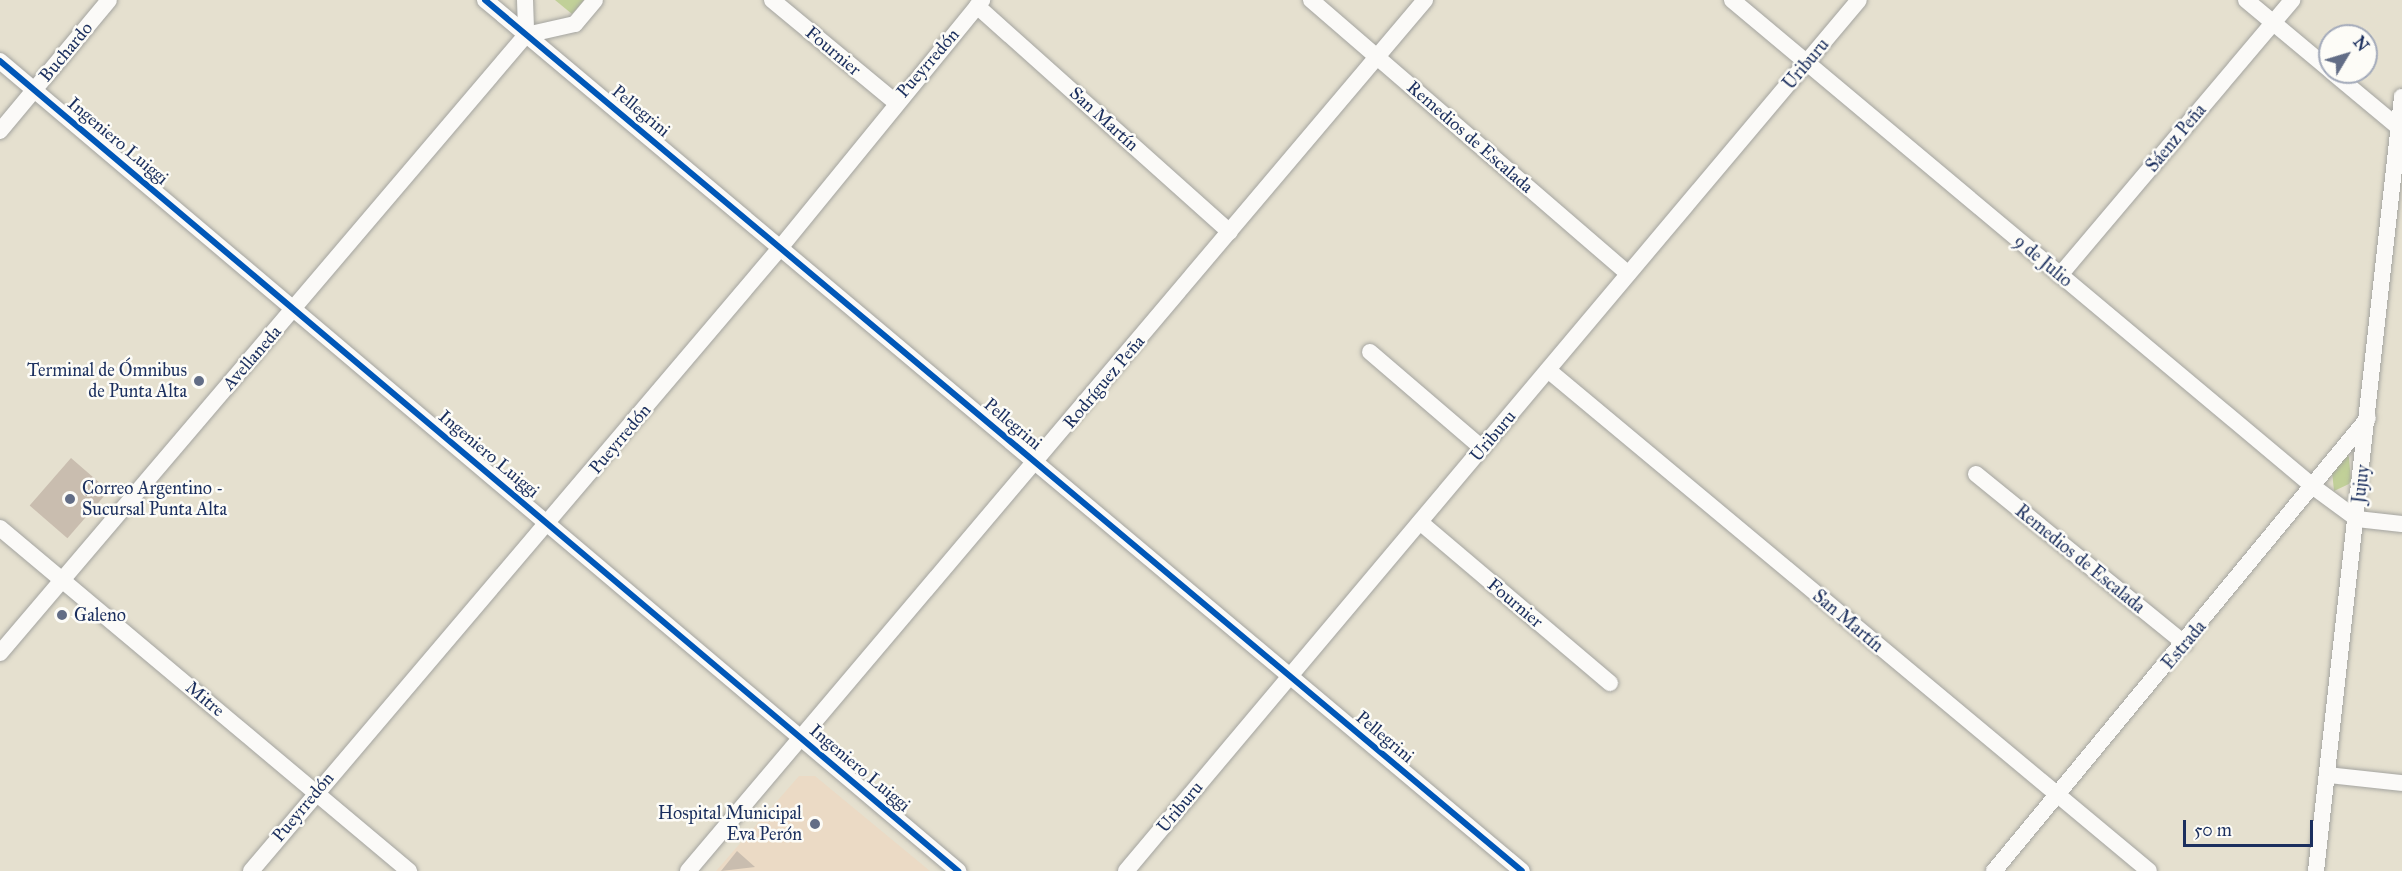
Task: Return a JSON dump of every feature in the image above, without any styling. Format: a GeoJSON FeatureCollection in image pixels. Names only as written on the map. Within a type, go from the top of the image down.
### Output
{"type":"FeatureCollection","features":[{"type":"Feature","properties":{"kind":"street","name":"Buchardo"},"geometry":{"type":"LineString","coordinates":[[0,130],[110,0]]}},
{"type":"Feature","properties":{"kind":"street","name":"Pellegrini"},"geometry":{"type":"LineString","coordinates":[[485,0],[1522,871]]}},
{"type":"Feature","properties":{"kind":"street"},"geometry":{"type":"LineString","coordinates":[[525,0],[526,35],[575,24],[595,0]]}},
{"type":"Feature","properties":{"kind":"street","name":"Fournier"},"geometry":{"type":"LineString","coordinates":[[772,0],[894,101]]}},
{"type":"Feature","properties":{"kind":"street","name":"Remedios de Escalada"},"geometry":{"type":"LineString","coordinates":[[1311,0],[1628,274]]}},
{"type":"Feature","properties":{"kind":"street","name":"Rodríguez Peña"},"geometry":{"type":"LineString","coordinates":[[688,871],[803,740],[1425,0]]}},
{"type":"Feature","properties":{"kind":"street","name":"9 de Julio"},"geometry":{"type":"LineString","coordinates":[[1732,0],[2315,488],[2357,519]]}},
{"type":"Feature","properties":{"kind":"street","name":"Uriburu"},"geometry":{"type":"LineString","coordinates":[[1126,871],[1859,0]]}},
{"type":"Feature","properties":{"kind":"street"},"geometry":{"type":"LineString","coordinates":[[2246,0],[2318,60]]}},
{"type":"Feature","properties":{"kind":"street","name":"Sáenz Peña"},"geometry":{"type":"LineString","coordinates":[[2060,275],[2292,0]]}},
{"type":"Feature","properties":{"kind":"street","name":"Pueyrredón"},"geometry":{"type":"LineString","coordinates":[[251,871],[315,792],[548,524],[780,248],[894,101],[979,3]]}},
{"type":"Feature","properties":{"kind":"street","name":"San Martín"},"geometry":{"type":"LineString","coordinates":[[979,3],[1230,232]]}},
{"type":"Feature","properties":{"kind":"street","name":"Avellaneda"},"geometry":{"type":"LineString","coordinates":[[0,653],[61,579],[295,310],[526,35]]}},
{"type":"Feature","properties":{"kind":"street","name":"Ingeniero Luiggi"},"geometry":{"type":"LineString","coordinates":[[0,61],[958,871]]}},
{"type":"Feature","properties":{"kind":"street"},"geometry":{"type":"LineString","coordinates":[[2347,84],[2398,126]]}},
{"type":"Feature","properties":{"kind":"street","name":"Jujuy"},"geometry":{"type":"LineString","coordinates":[[2316,871],[2369,416],[2394,267],[2398,126],[2402,97]]}},
{"type":"Feature","properties":{"kind":"street"},"geometry":{"type":"LineString","coordinates":[[1370,352],[1482,448]]}},
{"type":"Feature","properties":{"kind":"street","name":"San Martín"},"geometry":{"type":"LineString","coordinates":[[1548,370],[2149,871]]}},
{"type":"Feature","properties":{"kind":"street","name":"Estrada"},"geometry":{"type":"LineString","coordinates":[[1994,871],[2315,488],[2369,416]]}},
{"type":"Feature","properties":{"kind":"street","name":"Remedios de Escalada"},"geometry":{"type":"LineString","coordinates":[[1976,474],[2185,644]]}},
{"type":"Feature","properties":{"kind":"street"},"geometry":{"type":"LineString","coordinates":[[2357,519],[2402,524]]}},
{"type":"Feature","properties":{"kind":"street","name":"Fournier"},"geometry":{"type":"LineString","coordinates":[[1420,522],[1610,683]]}},
{"type":"Feature","properties":{"kind":"street","name":"Mitre"},"geometry":{"type":"LineString","coordinates":[[0,528],[409,871]]}},
{"type":"Feature","properties":{"kind":"street"},"geometry":{"type":"LineString","coordinates":[[2328,775],[2402,783]]}},
{"type":"Feature","properties":{"kind":"shaded area","name":"Hospital Municipal Eva Perón"},"geometry":{"type":"Polygon","coordinates":[[[799,776],[815,776],[930,871],[716,871],[799,776]]]}},
{"type":"Feature","properties":{"kind":"green space"},"geometry":{"type":"Polygon","coordinates":[[[555,0],[584,0],[572,14],[555,0]]]}},
{"type":"Feature","properties":{"kind":"green space"},"geometry":{"type":"Polygon","coordinates":[[[2341,449],[2349,457],[2351,483],[2334,491],[2331,461],[2341,449]]]}},
{"type":"Feature","properties":{"kind":"building","name":"Correo Argentino - Sucursal Punta Alta"},"geometry":{"type":"Polygon","coordinates":[[[71,458],[109,491],[67,538],[30,506],[71,458]]]}},
{"type":"Feature","properties":{"kind":"building"},"geometry":{"type":"Polygon","coordinates":[[[737,851],[755,867],[721,871],[737,851]]]}},
{"type":"Feature","properties":{"kind":"cycle path"},"geometry":{"type":"LineString","coordinates":[[485,0],[1522,871]]}},
{"type":"Feature","properties":{"kind":"cycle path"},"geometry":{"type":"LineString","coordinates":[[0,61],[958,871]]}},
{"type":"Feature","properties":{"kind":"place","name":"Terminal de Ómnibus de Punta Alta"},"geometry":{"type":"Point","coordinates":[199,381]}},
{"type":"Feature","properties":{"kind":"place","name":"Correo Argentino - Sucursal Punta Alta"},"geometry":{"type":"Point","coordinates":[70,499]}},
{"type":"Feature","properties":{"kind":"place","name":"Galeno"},"geometry":{"type":"Point","coordinates":[62,615]}},
{"type":"Feature","properties":{"kind":"place","name":"Hospital Municipal Eva Perón"},"geometry":{"type":"Point","coordinates":[815,824]}}]}
